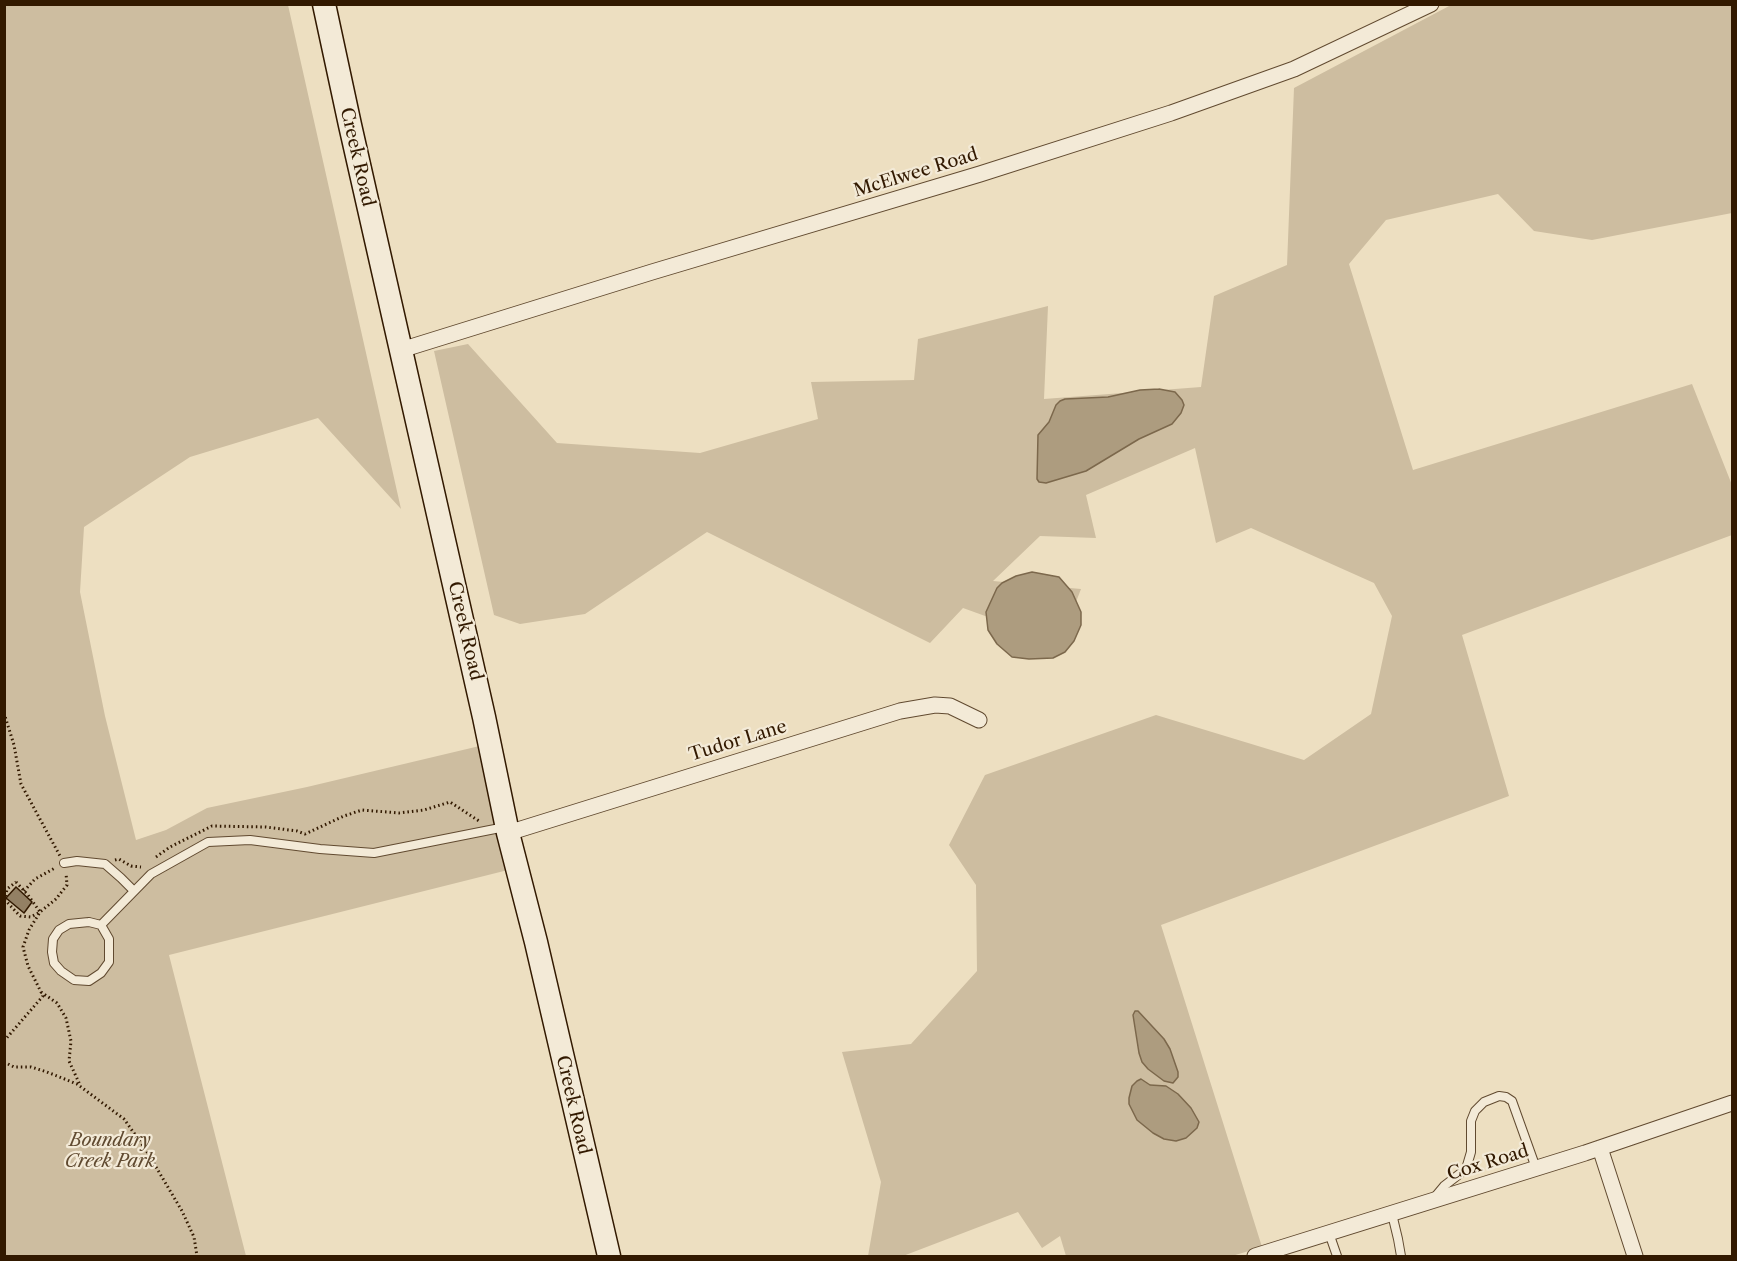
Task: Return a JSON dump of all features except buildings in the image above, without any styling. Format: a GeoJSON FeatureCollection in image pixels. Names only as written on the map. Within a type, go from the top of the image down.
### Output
{"type":"FeatureCollection","features":[{"type":"Feature","properties":{"kind":"main road","name":"Creek Road"},"geometry":{"type":"LineString","coordinates":[[324,4],[484,717],[507,830],[536,942],[609,1257]]}},
{"type":"Feature","properties":{"kind":"street","name":"McElwee Road"},"geometry":{"type":"LineString","coordinates":[[401,350],[980,174],[1171,113],[1294,69],[1431,4]]}},
{"type":"Feature","properties":{"kind":"street","name":"Tudor Lane"},"geometry":{"type":"LineString","coordinates":[[507,830],[900,711],[935,705],[950,706],[979,720]]}},
{"type":"Feature","properties":{"kind":"street","name":"Cox Road"},"geometry":{"type":"LineString","coordinates":[[1255,1257],[1599,1148],[1732,1103]]}},
{"type":"Feature","properties":{"kind":"street"},"geometry":{"type":"LineString","coordinates":[[1599,1148],[1635,1257]]}},
{"type":"Feature","properties":{"kind":"lane"},"geometry":{"type":"LineString","coordinates":[[101,925],[151,874],[207,842],[250,840],[374,853],[507,830]]}},
{"type":"Feature","properties":{"kind":"lane"},"geometry":{"type":"LineString","coordinates":[[64,863],[77,861],[105,864],[134,891]]}},
{"type":"Feature","properties":{"kind":"lane"},"geometry":{"type":"LineString","coordinates":[[89,922],[101,925],[109,939],[110,955],[109,962],[101,973],[89,981],[74,980],[61,972],[54,963],[52,952],[53,939],[59,930],[69,924],[89,922]]}},
{"type":"Feature","properties":{"kind":"lane"},"geometry":{"type":"LineString","coordinates":[[1431,1201],[1444,1186],[1466,1169],[1471,1152],[1471,1121],[1475,1111],[1484,1102],[1499,1096],[1512,1101],[1536,1168]]}},
{"type":"Feature","properties":{"kind":"lane"},"geometry":{"type":"LineString","coordinates":[[1392,1214],[1401,1257]]}},
{"type":"Feature","properties":{"kind":"lane"},"geometry":{"type":"LineString","coordinates":[[1329,1233],[1337,1257]]}},
{"type":"Feature","properties":{"kind":"path"},"geometry":{"type":"LineString","coordinates":[[4,713],[14,745],[21,784],[38,819],[64,863],[68,885],[56,899],[40,912],[31,917],[20,916],[5,900],[6,888],[16,882],[40,912]]}},
{"type":"Feature","properties":{"kind":"path"},"geometry":{"type":"LineString","coordinates":[[151,861],[170,847],[212,826],[266,827],[305,834],[362,810],[399,813],[424,810],[450,802],[481,822]]}},
{"type":"Feature","properties":{"kind":"path"},"geometry":{"type":"LineString","coordinates":[[105,864],[119,859],[131,866],[144,867]]}},
{"type":"Feature","properties":{"kind":"path"},"geometry":{"type":"LineString","coordinates":[[24,891],[35,879],[64,863]]}},
{"type":"Feature","properties":{"kind":"path"},"geometry":{"type":"LineString","coordinates":[[4,1041],[43,996],[28,966],[23,947],[29,930],[40,912]]}},
{"type":"Feature","properties":{"kind":"path"},"geometry":{"type":"LineString","coordinates":[[40,992],[57,1003],[66,1018],[71,1041],[69,1061],[81,1087]]}},
{"type":"Feature","properties":{"kind":"path"},"geometry":{"type":"LineString","coordinates":[[4,1062],[15,1067],[31,1067],[47,1072],[81,1087],[124,1119],[146,1150],[182,1211],[194,1238],[197,1257]]}},
{"type":"Feature","properties":{"kind":"green space","name":"Boundary Creek Park"},"geometry":{"type":"Polygon","coordinates":[[[5,5],[288,5],[401,509],[318,418],[190,457],[84,527],[80,592],[105,716],[136,840],[166,830],[207,808],[488,744],[516,868],[169,955],[246,1256],[5,1256],[5,5]]]}},
{"type":"Feature","properties":{"kind":"green space"},"geometry":{"type":"Polygon","coordinates":[[[1451,5],[1732,5],[1732,213],[1592,240],[1534,231],[1498,194],[1386,220],[1349,264],[1413,470],[1692,384],[1732,485],[1732,535],[1462,635],[1509,796],[1161,925],[1262,1247],[1232,1256],[1066,1256],[1060,1236],[1042,1248],[1018,1212],[903,1256],[868,1256],[881,1182],[842,1052],[911,1044],[977,971],[976,885],[949,845],[985,775],[1156,715],[1304,760],[1371,714],[1392,616],[1374,583],[1251,528],[1216,543],[1195,448],[1086,495],[1096,538],[1040,536],[993,581],[1081,589],[1060,643],[963,608],[930,643],[707,532],[585,614],[520,624],[494,615],[434,351],[468,344],[557,443],[700,453],[818,419],[811,382],[914,380],[918,339],[1048,306],[1044,399],[1201,387],[1214,296],[1287,265],[1294,88],[1451,5]]]}},
{"type":"Feature","properties":{"kind":"shaded area"},"geometry":{"type":"Polygon","coordinates":[[[1159,389],[1175,392],[1184,405],[1172,424],[1139,439],[1086,471],[1046,483],[1039,482],[1037,479],[1038,435],[1049,422],[1060,401],[1108,397],[1140,390],[1159,389]]]}},
{"type":"Feature","properties":{"kind":"shaded area"},"geometry":{"type":"Polygon","coordinates":[[[1032,572],[1059,577],[1072,592],[1081,612],[1081,625],[1074,641],[1065,652],[1053,658],[1012,657],[997,644],[988,630],[986,612],[997,588],[1016,576],[1032,572]]]}},
{"type":"Feature","properties":{"kind":"shaded area"},"geometry":{"type":"Polygon","coordinates":[[[1135,1011],[1138,1011],[1164,1039],[1170,1049],[1178,1072],[1178,1077],[1173,1083],[1164,1081],[1142,1062],[1133,1015],[1135,1011]]]}},
{"type":"Feature","properties":{"kind":"shaded area"},"geometry":{"type":"Polygon","coordinates":[[[1141,1079],[1150,1085],[1166,1086],[1178,1094],[1191,1108],[1199,1122],[1197,1128],[1186,1138],[1176,1141],[1164,1139],[1137,1120],[1129,1104],[1129,1098],[1132,1086],[1141,1079]]]}}]}
